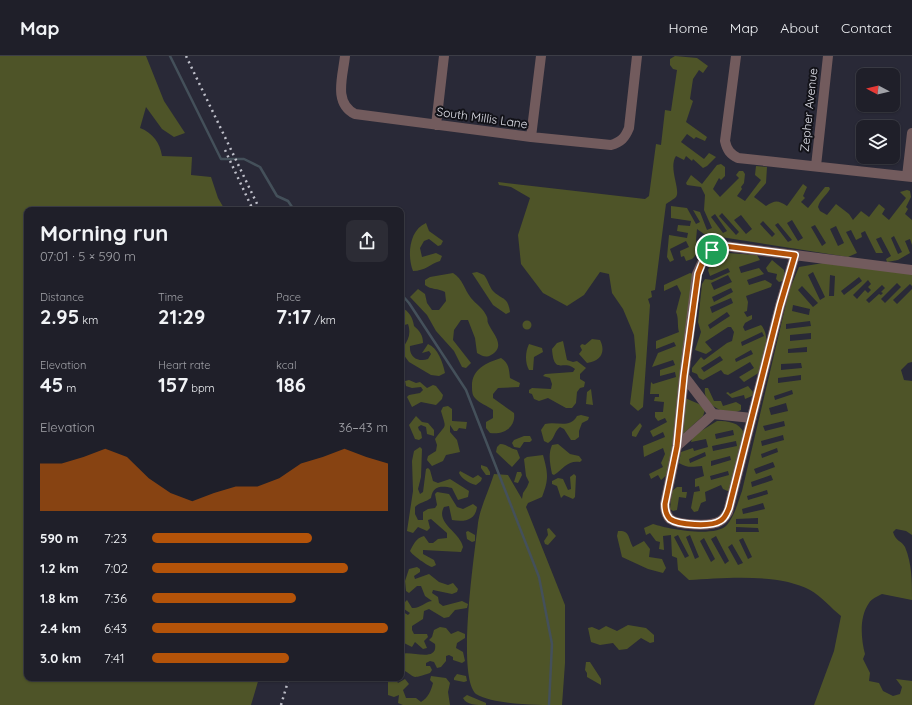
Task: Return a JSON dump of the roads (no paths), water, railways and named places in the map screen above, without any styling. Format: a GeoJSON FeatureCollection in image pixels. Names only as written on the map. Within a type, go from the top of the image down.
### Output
{"type":"FeatureCollection","features":[{"type":"Feature","properties":{"kind":"street","name":"South Millis Lane"},"geometry":{"type":"LineString","coordinates":[[346,56],[341,93],[343,105],[347,110],[355,114],[531,137],[610,145],[620,142],[626,135],[629,128],[637,56]]}},
{"type":"Feature","properties":{"kind":"street"},"geometry":{"type":"LineString","coordinates":[[436,125],[444,56]]}},
{"type":"Feature","properties":{"kind":"street"},"geometry":{"type":"LineString","coordinates":[[531,137],[541,56]]}},
{"type":"Feature","properties":{"kind":"street"},"geometry":{"type":"LineString","coordinates":[[736,56],[725,141],[729,152],[738,158],[909,177],[912,132]]}},
{"type":"Feature","properties":{"kind":"street","name":"Zepher Avenue"},"geometry":{"type":"LineString","coordinates":[[816,166],[828,56]]}},
{"type":"Feature","properties":{"kind":"street"},"geometry":{"type":"LineString","coordinates":[[795,255],[780,306],[729,508],[724,518],[720,522],[711,524],[696,524],[675,521],[666,513],[665,504],[677,446],[684,376],[698,274],[705,256],[712,250],[724,246],[795,255],[912,270]]}},
{"type":"Feature","properties":{"kind":"street"},"geometry":{"type":"LineString","coordinates":[[684,376],[713,414],[752,418]]}},
{"type":"Feature","properties":{"kind":"street"},"geometry":{"type":"LineString","coordinates":[[677,446],[713,414]]}},
{"type":"Feature","properties":{"kind":"waterway"},"geometry":{"type":"LineString","coordinates":[[170,56],[221,159],[244,159],[260,167],[277,196],[288,201],[292,207]]}},
{"type":"Feature","properties":{"kind":"waterway"},"geometry":{"type":"LineString","coordinates":[[404,297],[466,390],[539,577],[552,644],[549,705]]}},
{"type":"Feature","properties":{"kind":"railway"},"geometry":{"type":"LineString","coordinates":[[186,56],[259,207]]}},
{"type":"Feature","properties":{"kind":"railway"},"geometry":{"type":"LineString","coordinates":[[225,150],[252,207]]}},
{"type":"Feature","properties":{"kind":"railway"},"geometry":{"type":"LineString","coordinates":[[281,705],[288,681]]}}]}
